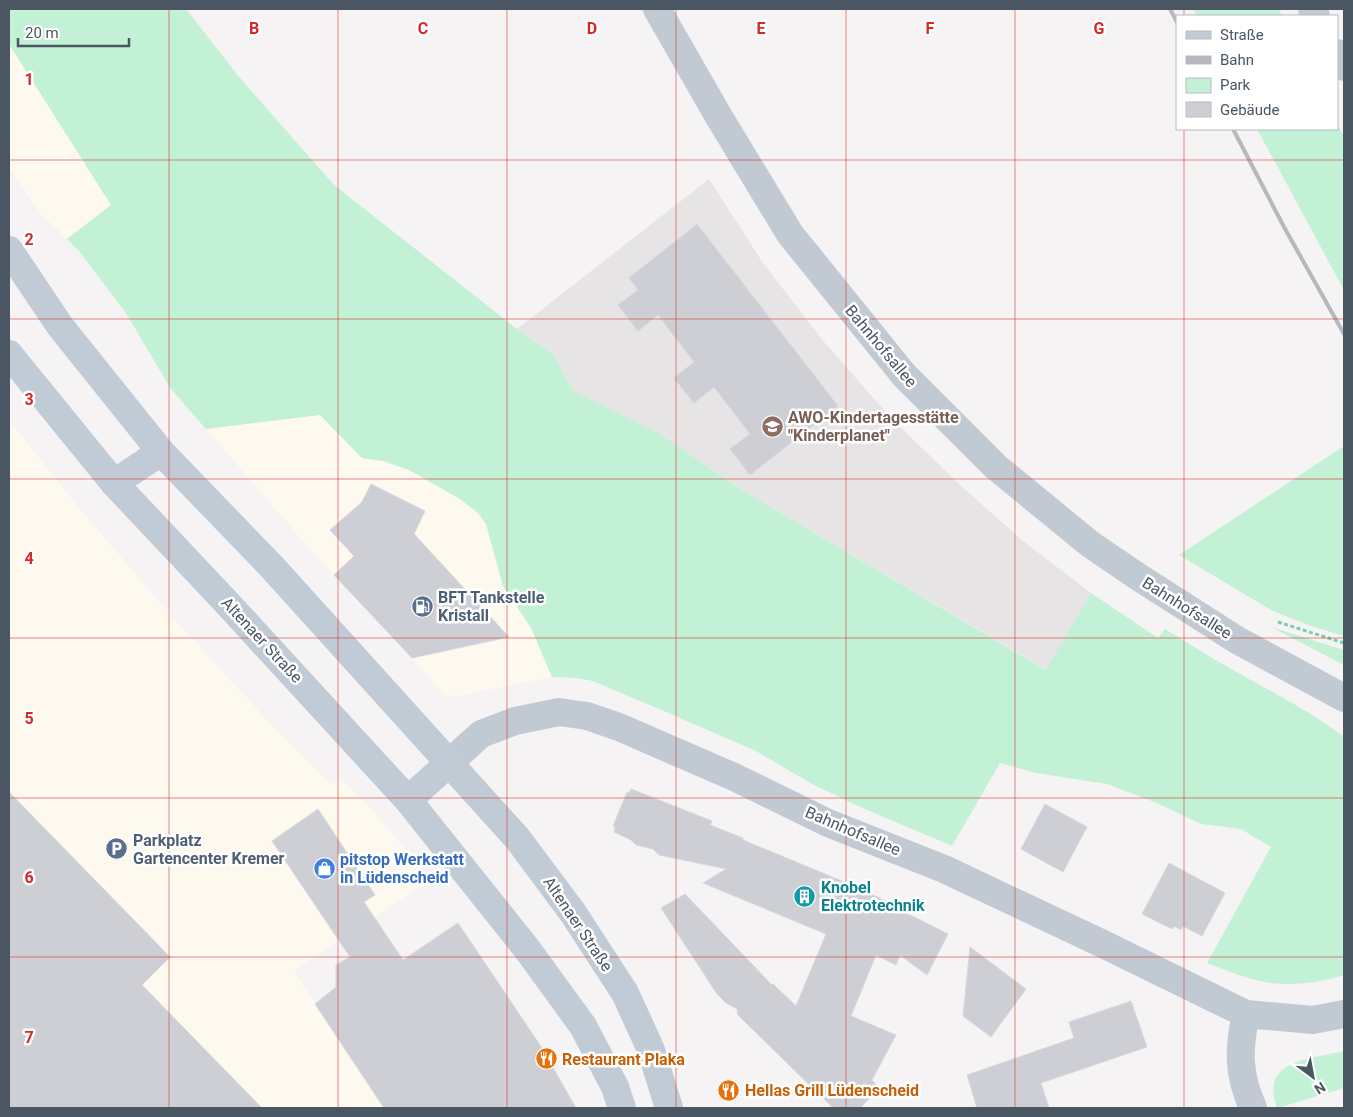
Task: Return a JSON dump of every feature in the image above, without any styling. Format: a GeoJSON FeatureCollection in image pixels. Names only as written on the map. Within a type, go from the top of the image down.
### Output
{"type":"FeatureCollection","features":[{"type":"Feature","properties":{"kind":"main road","name":"Altenaer Straße"},"geometry":{"type":"LineString","coordinates":[[9,250],[60,326],[160,452],[279,574],[517,838],[573,912],[624,992],[650,1050],[669,1108]]}},
{"type":"Feature","properties":{"kind":"main road","name":"Altenaer Straße"},"geometry":{"type":"LineString","coordinates":[[9,354],[114,483],[235,611],[408,800],[527,949],[582,1026],[615,1087],[622,1108]]}},
{"type":"Feature","properties":{"kind":"main road"},"geometry":{"type":"LineString","coordinates":[[114,483],[160,452]]}},
{"type":"Feature","properties":{"kind":"main road"},"geometry":{"type":"LineString","coordinates":[[408,800],[449,763]]}},
{"type":"Feature","properties":{"kind":"street","name":"Bahnhofsallee"},"geometry":{"type":"LineString","coordinates":[[657,9],[709,101],[790,234],[904,375],[996,467],[1090,544],[1237,640],[1344,698]]}},
{"type":"Feature","properties":{"kind":"street"},"geometry":{"type":"LineString","coordinates":[[1338,55],[1344,67]]}},
{"type":"Feature","properties":{"kind":"street","name":"Bahnhofsallee"},"geometry":{"type":"LineString","coordinates":[[449,763],[481,734],[516,721],[559,712],[587,716],[619,727],[734,777],[828,823],[944,869],[1246,1014],[1313,1020],[1344,1014]]}},
{"type":"Feature","properties":{"kind":"street"},"geometry":{"type":"LineString","coordinates":[[1246,1014],[1240,1054],[1244,1089],[1253,1108]]}},
{"type":"Feature","properties":{"kind":"shaded area"},"geometry":{"type":"Polygon","coordinates":[[[9,44],[111,205],[67,239],[41,214],[9,169],[9,44]]]}},
{"type":"Feature","properties":{"kind":"shaded area","name":"AWO-Kindertagesstätte \"Kinderplanet\""},"geometry":{"type":"Polygon","coordinates":[[[709,179],[763,263],[825,343],[892,419],[960,485],[1023,541],[1091,593],[1047,670],[734,485],[659,433],[573,391],[554,355],[517,329],[709,179]]]}},
{"type":"Feature","properties":{"kind":"shaded area"},"geometry":{"type":"Polygon","coordinates":[[[320,415],[362,458],[383,461],[409,470],[460,499],[478,513],[486,524],[503,586],[531,628],[552,677],[458,696],[445,695],[310,549],[206,429],[320,415]]]}},
{"type":"Feature","properties":{"kind":"shaded area"},"geometry":{"type":"Polygon","coordinates":[[[9,420],[81,510],[163,606],[221,670],[282,736],[331,784],[340,778],[361,798],[390,830],[430,881],[294,971],[384,1108],[9,1108],[9,420]]]}},
{"type":"Feature","properties":{"kind":"green space"},"geometry":{"type":"Polygon","coordinates":[[[9,9],[186,9],[240,78],[334,185],[517,329],[554,355],[573,391],[659,433],[734,485],[1046,670],[1091,593],[1158,638],[1165,629],[1333,729],[1344,737],[1344,975],[1308,983],[1280,984],[1263,982],[1207,963],[1271,847],[1241,829],[1201,824],[1157,803],[1107,784],[1036,773],[1000,763],[952,846],[814,785],[756,751],[593,681],[552,677],[531,628],[503,586],[486,524],[478,513],[460,499],[409,470],[383,461],[362,458],[320,415],[206,429],[171,389],[126,313],[79,251],[67,239],[111,205],[9,44],[9,9]]]}},
{"type":"Feature","properties":{"kind":"green space"},"geometry":{"type":"Polygon","coordinates":[[[1193,9],[1279,9],[1282,15],[1196,15],[1193,9]]]}},
{"type":"Feature","properties":{"kind":"green space"},"geometry":{"type":"Polygon","coordinates":[[[1338,125],[1344,137],[1344,290],[1258,130],[1338,130],[1338,125]]]}},
{"type":"Feature","properties":{"kind":"green space"},"geometry":{"type":"Polygon","coordinates":[[[1344,446],[1344,636],[1311,626],[1273,611],[1179,555],[1344,446]]]}},
{"type":"Feature","properties":{"kind":"green space"},"geometry":{"type":"Polygon","coordinates":[[[1271,627],[1344,650],[1344,665],[1271,627]]]}},
{"type":"Feature","properties":{"kind":"green space"},"geometry":{"type":"Polygon","coordinates":[[[1344,1051],[1344,1088],[1277,1108],[1273,1092],[1275,1080],[1282,1071],[1292,1064],[1304,1060],[1344,1051]]]}},
{"type":"Feature","properties":{"kind":"building"},"geometry":{"type":"Polygon","coordinates":[[[697,224],[838,406],[750,475],[730,449],[750,434],[714,387],[694,403],[674,378],[694,362],[658,315],[638,331],[618,305],[638,290],[629,278],[697,224]]]}},
{"type":"Feature","properties":{"kind":"building","name":"BFT Tankstelle Kristall"},"geometry":{"type":"Polygon","coordinates":[[[371,484],[425,511],[414,534],[509,637],[412,658],[334,575],[354,556],[330,530],[362,502],[371,484]]]}},
{"type":"Feature","properties":{"kind":"building"},"geometry":{"type":"Polygon","coordinates":[[[631,789],[712,821],[710,825],[893,904],[892,906],[948,934],[927,975],[900,955],[896,965],[876,955],[851,1016],[896,1035],[872,1080],[880,1088],[860,1108],[833,1108],[738,1015],[737,1009],[726,1003],[717,994],[661,908],[685,894],[772,985],[796,1006],[826,934],[703,883],[726,869],[659,855],[653,849],[636,845],[631,840],[614,832],[615,827],[613,826],[627,792],[629,793],[631,789]]]}},
{"type":"Feature","properties":{"kind":"building"},"geometry":{"type":"Polygon","coordinates":[[[9,792],[170,957],[142,985],[262,1108],[9,1108],[9,792]]]}},
{"type":"Feature","properties":{"kind":"building"},"geometry":{"type":"Polygon","coordinates":[[[1045,804],[1087,827],[1063,872],[1021,849],[1045,804]]]}},
{"type":"Feature","properties":{"kind":"building"},"geometry":{"type":"Polygon","coordinates":[[[318,809],[375,895],[364,902],[403,960],[458,923],[540,1045],[576,1108],[384,1108],[315,1004],[336,987],[336,965],[350,957],[272,841],[318,809]]]}},
{"type":"Feature","properties":{"kind":"building"},"geometry":{"type":"Polygon","coordinates":[[[1169,863],[1225,893],[1202,936],[1183,926],[1181,930],[1174,926],[1172,929],[1142,914],[1169,863]]]}},
{"type":"Feature","properties":{"kind":"building"},"geometry":{"type":"Polygon","coordinates":[[[970,947],[1026,989],[991,1037],[963,1016],[970,947]]]}},
{"type":"Feature","properties":{"kind":"building"},"geometry":{"type":"Polygon","coordinates":[[[1131,1001],[1147,1047],[1041,1083],[1049,1108],[977,1108],[967,1075],[1074,1038],[1069,1022],[1131,1001]]]}},
{"type":"Feature","properties":{"kind":"railway"},"geometry":{"type":"LineString","coordinates":[[1170,9],[1176,20]]}},
{"type":"Feature","properties":{"kind":"railway"},"geometry":{"type":"LineString","coordinates":[[1234,130],[1284,227],[1344,334]]}},
{"type":"Feature","properties":{"kind":"place","name":"AWO-Kindertagesstätte \"Kinderplanet\""},"geometry":{"type":"Point","coordinates":[772,426]}},
{"type":"Feature","properties":{"kind":"place","name":"BFT Tankstelle Kristall"},"geometry":{"type":"Point","coordinates":[422,606]}},
{"type":"Feature","properties":{"kind":"place","name":"Parkplatz Gartencenter Kremer"},"geometry":{"type":"Point","coordinates":[117,849]}},
{"type":"Feature","properties":{"kind":"place","name":"pitstop Werkstatt in Lüdenscheid"},"geometry":{"type":"Point","coordinates":[324,868]}},
{"type":"Feature","properties":{"kind":"place","name":"Knobel Elektrotechnik"},"geometry":{"type":"Point","coordinates":[805,896]}},
{"type":"Feature","properties":{"kind":"place","name":"Restaurant Plaka"},"geometry":{"type":"Point","coordinates":[546,1059]}},
{"type":"Feature","properties":{"kind":"place","name":"Hellas Grill Lüdenscheid"},"geometry":{"type":"Point","coordinates":[729,1090]}}]}
